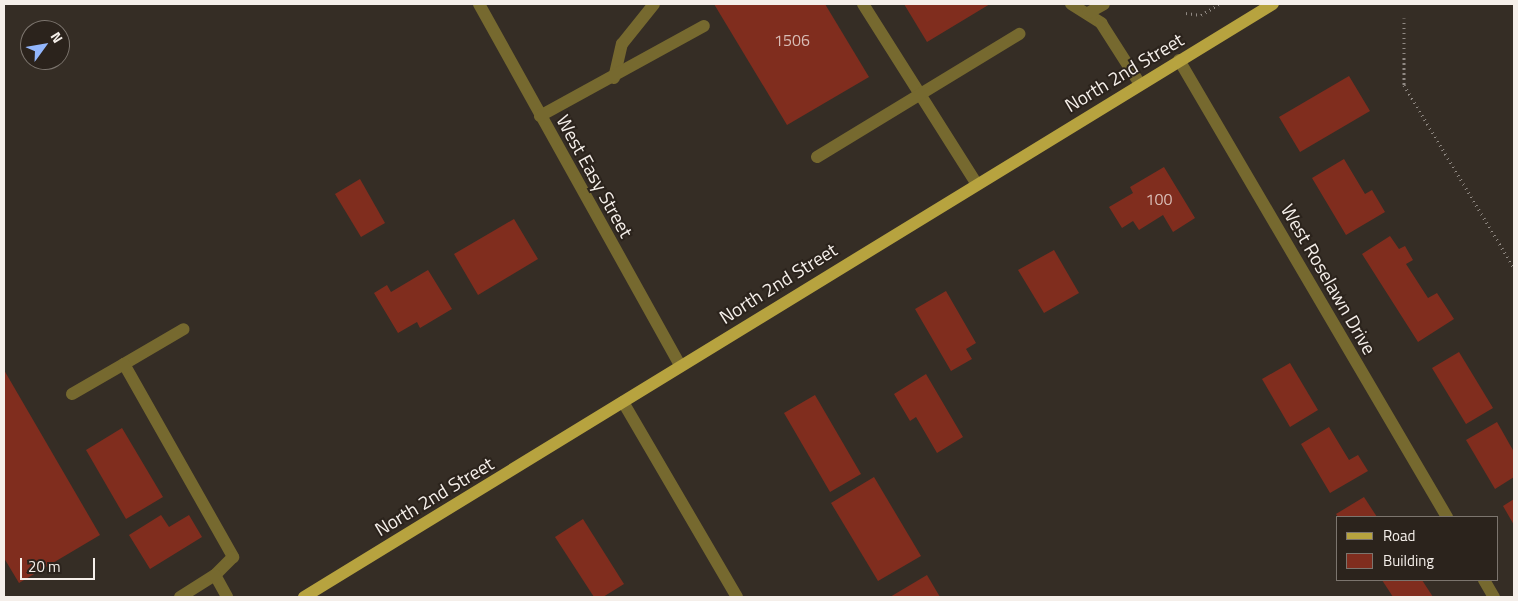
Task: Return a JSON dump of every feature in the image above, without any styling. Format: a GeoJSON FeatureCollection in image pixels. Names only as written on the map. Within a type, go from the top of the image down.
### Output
{"type":"FeatureCollection","features":[{"type":"Feature","properties":{"kind":"main road","name":"North 2nd Street"},"geometry":{"type":"LineString","coordinates":[[304,597],[624,402],[680,365],[976,183],[1273,4]]}},
{"type":"Feature","properties":{"kind":"street","name":"West Easy Street"},"geometry":{"type":"LineString","coordinates":[[478,4],[680,365]]}},
{"type":"Feature","properties":{"kind":"street"},"geometry":{"type":"LineString","coordinates":[[614,78],[622,44],[642,13],[654,4]]}},
{"type":"Feature","properties":{"kind":"street"},"geometry":{"type":"LineString","coordinates":[[863,4],[976,183]]}},
{"type":"Feature","properties":{"kind":"street"},"geometry":{"type":"LineString","coordinates":[[1071,4],[1101,23],[1140,84]]}},
{"type":"Feature","properties":{"kind":"street"},"geometry":{"type":"LineString","coordinates":[[1088,13],[1104,4]]}},
{"type":"Feature","properties":{"kind":"street"},"geometry":{"type":"LineString","coordinates":[[540,116],[614,78],[704,26]]}},
{"type":"Feature","properties":{"kind":"street"},"geometry":{"type":"LineString","coordinates":[[817,157],[919,93],[1019,34]]}},
{"type":"Feature","properties":{"kind":"street","name":"West Roselawn Drive"},"geometry":{"type":"LineString","coordinates":[[1179,60],[1446,516]]}},
{"type":"Feature","properties":{"kind":"street"},"geometry":{"type":"LineString","coordinates":[[72,394],[184,329]]}},
{"type":"Feature","properties":{"kind":"street"},"geometry":{"type":"LineString","coordinates":[[124,364],[233,557],[215,575],[180,597]]}},
{"type":"Feature","properties":{"kind":"street"},"geometry":{"type":"LineString","coordinates":[[624,402],[737,597]]}},
{"type":"Feature","properties":{"kind":"street"},"geometry":{"type":"LineString","coordinates":[[215,575],[228,597]]}},
{"type":"Feature","properties":{"kind":"street"},"geometry":{"type":"LineString","coordinates":[[1485,581],[1494,597]]}},
{"type":"Feature","properties":{"kind":"path"},"geometry":{"type":"LineString","coordinates":[[1186,13],[1201,14],[1219,4]]}},
{"type":"Feature","properties":{"kind":"path"},"geometry":{"type":"LineString","coordinates":[[1404,18],[1404,85],[1514,268]]}},
{"type":"Feature","properties":{"kind":"building"},"geometry":{"type":"Polygon","coordinates":[[[714,4],[825,4],[869,77],[787,125],[714,4]]]}},
{"type":"Feature","properties":{"kind":"building"},"geometry":{"type":"Polygon","coordinates":[[[904,4],[990,4],[927,42],[904,4]]]}},
{"type":"Feature","properties":{"kind":"building"},"geometry":{"type":"Polygon","coordinates":[[[1349,76],[1370,111],[1300,152],[1279,117],[1349,76]]]}},
{"type":"Feature","properties":{"kind":"building"},"geometry":{"type":"Polygon","coordinates":[[[1344,159],[1365,194],[1372,190],[1385,212],[1346,235],[1312,178],[1344,159]]]}},
{"type":"Feature","properties":{"kind":"building"},"geometry":{"type":"Polygon","coordinates":[[[1164,167],[1195,218],[1173,232],[1163,215],[1139,230],[1133,221],[1122,228],[1109,207],[1133,193],[1130,187],[1164,167]]]}},
{"type":"Feature","properties":{"kind":"building"},"geometry":{"type":"Polygon","coordinates":[[[360,179],[385,223],[361,237],[335,194],[360,179]]]}},
{"type":"Feature","properties":{"kind":"building"},"geometry":{"type":"Polygon","coordinates":[[[514,219],[538,259],[478,295],[454,254],[514,219]]]}},
{"type":"Feature","properties":{"kind":"building"},"geometry":{"type":"Polygon","coordinates":[[[1390,236],[1399,249],[1405,246],[1413,260],[1406,264],[1428,298],[1437,293],[1454,319],[1418,342],[1362,254],[1390,236]]]}},
{"type":"Feature","properties":{"kind":"building"},"geometry":{"type":"Polygon","coordinates":[[[1054,250],[1079,293],[1044,313],[1018,270],[1054,250]]]}},
{"type":"Feature","properties":{"kind":"building"},"geometry":{"type":"Polygon","coordinates":[[[428,270],[452,309],[420,328],[417,322],[398,333],[374,293],[387,285],[391,292],[428,270]]]}},
{"type":"Feature","properties":{"kind":"building"},"geometry":{"type":"Polygon","coordinates":[[[946,291],[976,343],[966,349],[972,359],[951,371],[915,309],[946,291]]]}},
{"type":"Feature","properties":{"kind":"building"},"geometry":{"type":"Polygon","coordinates":[[[1459,352],[1493,408],[1466,424],[1432,368],[1459,352]]]}},
{"type":"Feature","properties":{"kind":"building"},"geometry":{"type":"Polygon","coordinates":[[[1290,363],[1318,410],[1290,427],[1262,379],[1290,363]]]}},
{"type":"Feature","properties":{"kind":"building"},"geometry":{"type":"Polygon","coordinates":[[[4,370],[100,535],[19,583],[4,558],[4,370]]]}},
{"type":"Feature","properties":{"kind":"building"},"geometry":{"type":"Polygon","coordinates":[[[926,374],[963,437],[937,453],[916,417],[910,421],[894,394],[926,374]]]}},
{"type":"Feature","properties":{"kind":"building"},"geometry":{"type":"Polygon","coordinates":[[[815,395],[861,474],[830,492],[784,413],[815,395]]]}},
{"type":"Feature","properties":{"kind":"building"},"geometry":{"type":"Polygon","coordinates":[[[1497,422],[1514,452],[1514,477],[1495,489],[1466,440],[1497,422]]]}},
{"type":"Feature","properties":{"kind":"building"},"geometry":{"type":"Polygon","coordinates":[[[1329,427],[1349,460],[1358,455],[1368,471],[1330,493],[1301,444],[1329,427]]]}},
{"type":"Feature","properties":{"kind":"building"},"geometry":{"type":"Polygon","coordinates":[[[122,428],[163,497],[126,519],[86,450],[122,428]]]}},
{"type":"Feature","properties":{"kind":"building"},"geometry":{"type":"Polygon","coordinates":[[[874,477],[921,556],[878,581],[831,503],[874,477]]]}},
{"type":"Feature","properties":{"kind":"building"},"geometry":{"type":"Polygon","coordinates":[[[1364,497],[1376,516],[1337,516],[1336,514],[1364,497]]]}},
{"type":"Feature","properties":{"kind":"building"},"geometry":{"type":"Polygon","coordinates":[[[1514,499],[1514,525],[1503,506],[1514,499]]]}},
{"type":"Feature","properties":{"kind":"building"},"geometry":{"type":"Polygon","coordinates":[[[161,515],[169,527],[189,515],[202,537],[150,569],[129,535],[161,515]]]}},
{"type":"Feature","properties":{"kind":"building"},"geometry":{"type":"Polygon","coordinates":[[[583,519],[624,584],[603,597],[594,597],[555,537],[583,519]]]}},
{"type":"Feature","properties":{"kind":"building"},"geometry":{"type":"Polygon","coordinates":[[[927,575],[940,597],[890,597],[927,575]]]}},
{"type":"Feature","properties":{"kind":"building"},"geometry":{"type":"Polygon","coordinates":[[[1383,581],[1423,581],[1433,597],[1393,597],[1383,581]]]}}]}
